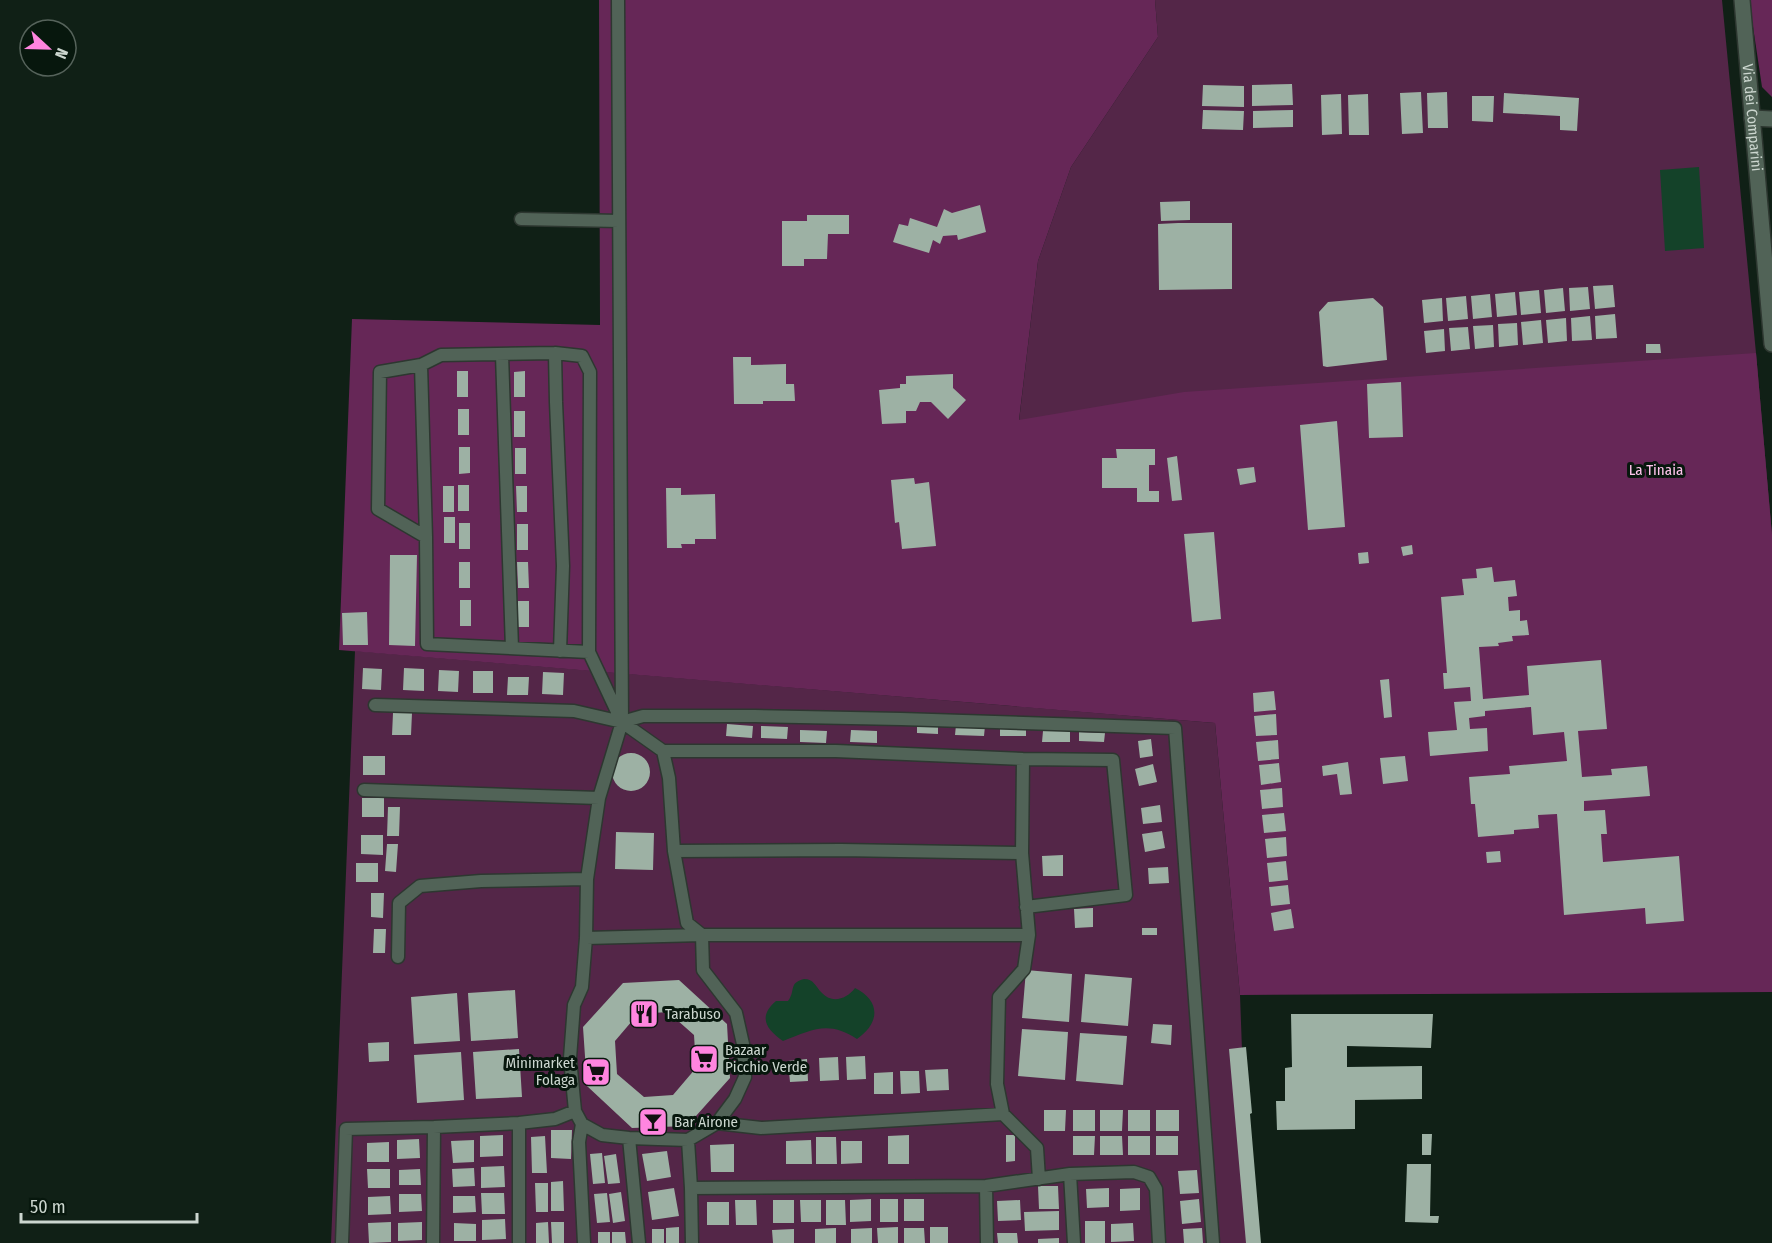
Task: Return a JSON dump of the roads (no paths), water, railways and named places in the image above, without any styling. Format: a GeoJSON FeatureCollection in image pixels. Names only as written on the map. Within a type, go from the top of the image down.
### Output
{"type":"FeatureCollection","features":[{"type":"Feature","properties":{"kind":"street","name":"Via dei Comparini"},"geometry":{"type":"LineString","coordinates":[[1742,0],[1772,344]]}},
{"type":"Feature","properties":{"kind":"street"},"geometry":{"type":"LineString","coordinates":[[1752,118],[1772,119]]}},
{"type":"Feature","properties":{"kind":"lane"},"geometry":{"type":"LineString","coordinates":[[618,0],[622,722],[599,798],[587,879],[582,987],[574,1005],[570,1058],[575,1111],[582,1124],[602,1135],[688,1140],[717,1124],[735,1099],[745,1077],[743,1044],[736,1013],[703,970],[702,936],[687,923],[674,851],[669,778],[663,751]]}},
{"type":"Feature","properties":{"kind":"lane"},"geometry":{"type":"LineString","coordinates":[[521,219],[619,221]]}},
{"type":"Feature","properties":{"kind":"lane"},"geometry":{"type":"LineString","coordinates":[[426,537],[378,509],[380,372],[421,365],[441,355],[555,354],[582,356],[590,372],[589,652],[622,722]]}},
{"type":"Feature","properties":{"kind":"lane"},"geometry":{"type":"LineString","coordinates":[[555,354],[563,566],[560,651]]}},
{"type":"Feature","properties":{"kind":"lane"},"geometry":{"type":"LineString","coordinates":[[502,355],[512,648]]}},
{"type":"Feature","properties":{"kind":"lane"},"geometry":{"type":"LineString","coordinates":[[421,365],[427,644],[589,652]]}},
{"type":"Feature","properties":{"kind":"lane"},"geometry":{"type":"LineString","coordinates":[[375,705],[574,711],[622,722],[663,751],[836,751],[1023,759],[1113,760],[1126,895],[1026,907]]}},
{"type":"Feature","properties":{"kind":"lane"},"geometry":{"type":"LineString","coordinates":[[622,722],[643,716],[755,716],[1175,728],[1213,1243]]}},
{"type":"Feature","properties":{"kind":"lane"},"geometry":{"type":"LineString","coordinates":[[1023,759],[1022,853],[1029,935],[1024,969],[999,997],[998,1084],[1003,1114],[1037,1149],[1039,1179]]}},
{"type":"Feature","properties":{"kind":"lane"},"geometry":{"type":"LineString","coordinates":[[363,790],[599,798]]}},
{"type":"Feature","properties":{"kind":"lane"},"geometry":{"type":"LineString","coordinates":[[674,851],[841,850],[1022,853]]}},
{"type":"Feature","properties":{"kind":"lane"},"geometry":{"type":"LineString","coordinates":[[398,957],[399,903],[420,886],[482,881],[587,879]]}},
{"type":"Feature","properties":{"kind":"lane"},"geometry":{"type":"LineString","coordinates":[[586,938],[1029,935]]}},
{"type":"Feature","properties":{"kind":"lane"},"geometry":{"type":"LineString","coordinates":[[342,1243],[346,1129],[434,1128],[519,1123],[555,1119],[575,1111]]}},
{"type":"Feature","properties":{"kind":"lane"},"geometry":{"type":"LineString","coordinates":[[717,1124],[761,1128],[1003,1114]]}},
{"type":"Feature","properties":{"kind":"lane"},"geometry":{"type":"LineString","coordinates":[[519,1123],[519,1243]]}},
{"type":"Feature","properties":{"kind":"lane"},"geometry":{"type":"LineString","coordinates":[[582,1124],[579,1142],[584,1243]]}},
{"type":"Feature","properties":{"kind":"lane"},"geometry":{"type":"LineString","coordinates":[[434,1128],[434,1243]]}},
{"type":"Feature","properties":{"kind":"lane"},"geometry":{"type":"LineString","coordinates":[[629,1138],[639,1243]]}},
{"type":"Feature","properties":{"kind":"lane"},"geometry":{"type":"LineString","coordinates":[[688,1140],[692,1243]]}},
{"type":"Feature","properties":{"kind":"lane"},"geometry":{"type":"LineString","coordinates":[[691,1188],[986,1186],[1070,1174],[1134,1172],[1149,1177],[1156,1189],[1159,1243]]}},
{"type":"Feature","properties":{"kind":"lane"},"geometry":{"type":"LineString","coordinates":[[1070,1174],[1074,1243]]}},
{"type":"Feature","properties":{"kind":"lane"},"geometry":{"type":"LineString","coordinates":[[986,1186],[987,1243]]}},
{"type":"Feature","properties":{"kind":"place","name":"Tarabuso"},"geometry":{"type":"Point","coordinates":[644,1014]}},
{"type":"Feature","properties":{"kind":"place","name":"Bazaar Picchio Verde"},"geometry":{"type":"Point","coordinates":[704,1059]}},
{"type":"Feature","properties":{"kind":"place","name":"Minimarket Folaga"},"geometry":{"type":"Point","coordinates":[596,1072]}},
{"type":"Feature","properties":{"kind":"place","name":"Bar Airone"},"geometry":{"type":"Point","coordinates":[653,1122]}},
{"type":"Feature","properties":{"kind":"park label","name":"La Tinaia"},"geometry":{"type":"Point","coordinates":[1656,470]}}]}
